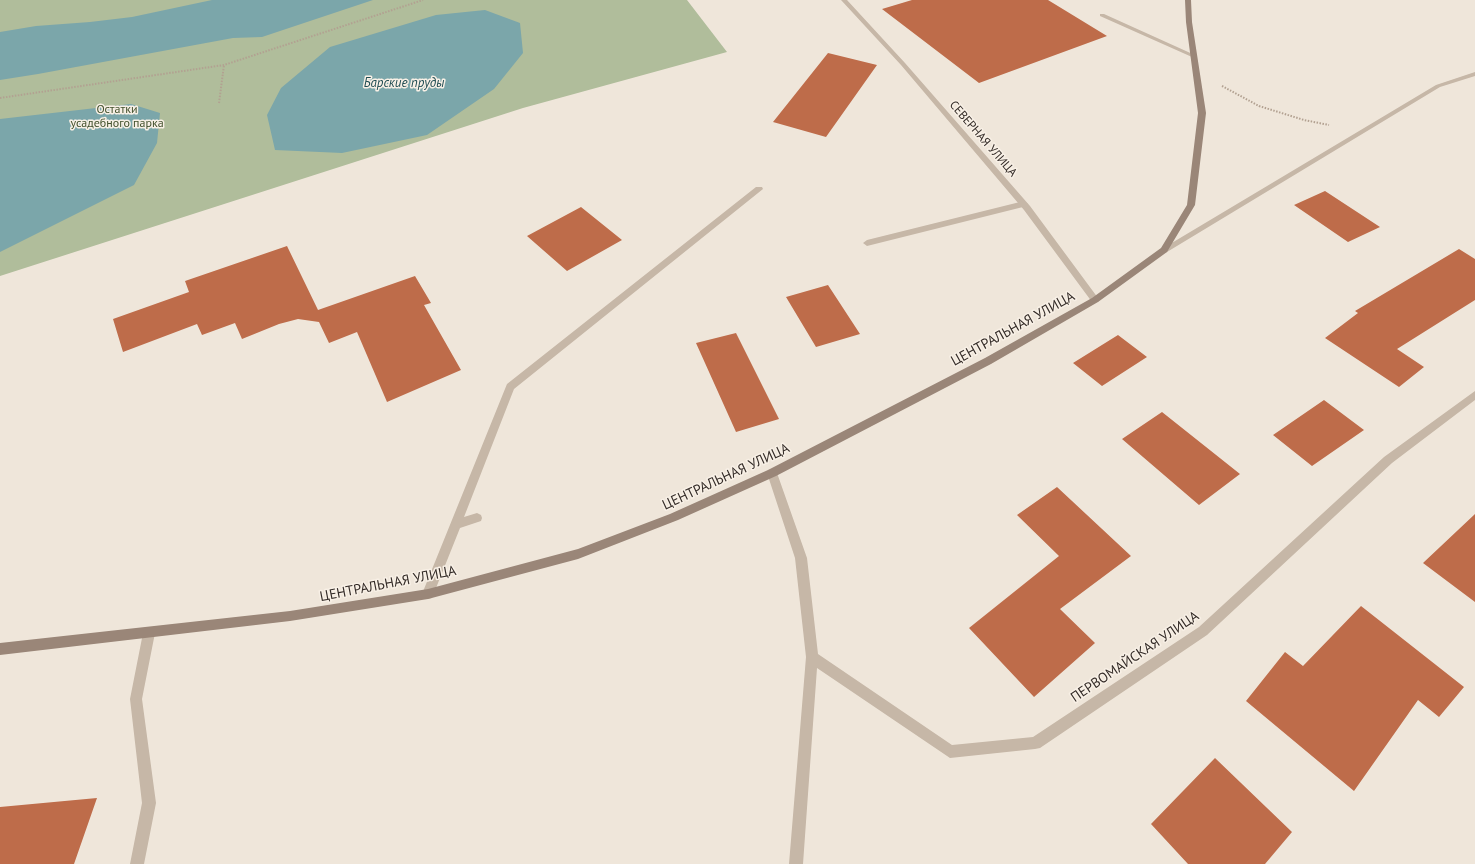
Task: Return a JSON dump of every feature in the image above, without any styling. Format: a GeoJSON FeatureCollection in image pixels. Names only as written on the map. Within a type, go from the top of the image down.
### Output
{"type":"FeatureCollection","features":[{"type":"Feature","properties":{"kind":"street","name":"СЕВЕРНАЯ УЛИЦА"},"geometry":{"type":"LineString","coordinates":[[844,0],[908,70],[1024,204],[1095,300]]}},
{"type":"Feature","properties":{"kind":"street","name":"ЦЕНТРАЛЬНАЯ УЛИЦА"},"geometry":{"type":"LineString","coordinates":[[0,649],[290,616],[428,594],[578,554],[674,517],[772,473],[988,361],[1095,300],[1164,250],[1192,205],[1202,113],[1188,0]]}},
{"type":"Feature","properties":{"kind":"street"},"geometry":{"type":"LineString","coordinates":[[1102,15],[1195,61]]}},
{"type":"Feature","properties":{"kind":"street"},"geometry":{"type":"LineString","coordinates":[[1164,250],[1438,86],[1475,74]]}},
{"type":"Feature","properties":{"kind":"street"},"geometry":{"type":"LineString","coordinates":[[428,594],[510,387],[759,188]]}},
{"type":"Feature","properties":{"kind":"street"},"geometry":{"type":"LineString","coordinates":[[867,243],[1024,204]]}},
{"type":"Feature","properties":{"kind":"street","name":"ПЕРВОМАЙСКАЯ УЛИЦА"},"geometry":{"type":"LineString","coordinates":[[812,657],[950,752],[1035,743],[1203,631],[1388,460],[1475,395]]}},
{"type":"Feature","properties":{"kind":"street"},"geometry":{"type":"LineString","coordinates":[[772,473],[801,558],[812,657],[796,864]]}},
{"type":"Feature","properties":{"kind":"street"},"geometry":{"type":"LineString","coordinates":[[456,524],[477,518]]}},
{"type":"Feature","properties":{"kind":"street"},"geometry":{"type":"LineString","coordinates":[[137,864],[149,803],[136,699],[149,633]]}},
{"type":"Feature","properties":{"kind":"path"},"geometry":{"type":"LineString","coordinates":[[0,98],[224,65],[423,0]]}},
{"type":"Feature","properties":{"kind":"path"},"geometry":{"type":"LineString","coordinates":[[1195,61],[1226,89],[1259,106],[1311,122],[1340,126],[1374,125]]}},
{"type":"Feature","properties":{"kind":"path"},"geometry":{"type":"LineString","coordinates":[[219,103],[224,65]]}},
{"type":"Feature","properties":{"kind":"green space","name":"Остатки усадебного парка"},"geometry":{"type":"Polygon","coordinates":[[[0,0],[687,0],[727,52],[523,108],[0,276],[0,0]]]}},
{"type":"Feature","properties":{"kind":"water"},"geometry":{"type":"Polygon","coordinates":[[[212,0],[373,0],[262,37],[233,38],[0,80],[0,32],[36,26],[132,17],[212,0]]]}},
{"type":"Feature","properties":{"kind":"water","name":"Барские пруды"},"geometry":{"type":"Polygon","coordinates":[[[485,10],[520,23],[523,53],[494,89],[427,135],[342,153],[275,150],[267,115],[281,88],[330,47],[436,15],[485,10]]]}},
{"type":"Feature","properties":{"kind":"water"},"geometry":{"type":"Polygon","coordinates":[[[131,104],[160,113],[157,143],[134,185],[0,252],[0,119],[131,104]]]}},
{"type":"Feature","properties":{"kind":"building"},"geometry":{"type":"Polygon","coordinates":[[[912,0],[1048,0],[1107,36],[979,83],[882,9],[912,0]]]}},
{"type":"Feature","properties":{"kind":"building"},"geometry":{"type":"Polygon","coordinates":[[[828,53],[877,65],[826,137],[773,122],[828,53]]]}},
{"type":"Feature","properties":{"kind":"building"},"geometry":{"type":"Polygon","coordinates":[[[1325,191],[1380,227],[1348,242],[1294,205],[1325,191]]]}},
{"type":"Feature","properties":{"kind":"building"},"geometry":{"type":"Polygon","coordinates":[[[581,207],[622,240],[567,271],[527,236],[581,207]]]}},
{"type":"Feature","properties":{"kind":"building"},"geometry":{"type":"Polygon","coordinates":[[[287,246],[318,310],[415,276],[431,303],[424,305],[461,370],[387,402],[357,332],[329,343],[319,322],[298,319],[279,324],[242,339],[235,323],[202,335],[197,324],[123,352],[113,319],[189,292],[185,281],[287,246]]]}},
{"type":"Feature","properties":{"kind":"building"},"geometry":{"type":"Polygon","coordinates":[[[1459,249],[1475,259],[1475,300],[1397,349],[1424,367],[1399,387],[1325,338],[1358,313],[1355,311],[1459,249]]]}},
{"type":"Feature","properties":{"kind":"building"},"geometry":{"type":"Polygon","coordinates":[[[828,285],[860,334],[816,347],[786,297],[828,285]]]}},
{"type":"Feature","properties":{"kind":"building"},"geometry":{"type":"Polygon","coordinates":[[[736,333],[779,419],[736,432],[696,343],[736,333]]]}},
{"type":"Feature","properties":{"kind":"building"},"geometry":{"type":"Polygon","coordinates":[[[1118,335],[1147,357],[1102,386],[1073,363],[1118,335]]]}},
{"type":"Feature","properties":{"kind":"building"},"geometry":{"type":"Polygon","coordinates":[[[1324,400],[1364,430],[1312,466],[1273,435],[1324,400]]]}},
{"type":"Feature","properties":{"kind":"building"},"geometry":{"type":"Polygon","coordinates":[[[1162,412],[1240,474],[1199,505],[1122,439],[1162,412]]]}},
{"type":"Feature","properties":{"kind":"building"},"geometry":{"type":"Polygon","coordinates":[[[1057,487],[1131,556],[1060,609],[1095,643],[1034,697],[969,628],[1059,556],[1017,515],[1057,487]]]}},
{"type":"Feature","properties":{"kind":"building"},"geometry":{"type":"Polygon","coordinates":[[[1475,514],[1475,602],[1423,563],[1475,514]]]}},
{"type":"Feature","properties":{"kind":"building"},"geometry":{"type":"Polygon","coordinates":[[[1361,606],[1464,687],[1439,717],[1418,700],[1354,791],[1246,701],[1285,652],[1303,666],[1361,606]]]}},
{"type":"Feature","properties":{"kind":"building"},"geometry":{"type":"Polygon","coordinates":[[[1215,758],[1292,832],[1265,864],[1188,864],[1151,824],[1215,758]]]}},
{"type":"Feature","properties":{"kind":"building"},"geometry":{"type":"Polygon","coordinates":[[[97,798],[74,864],[0,864],[0,807],[97,798]]]}}]}
